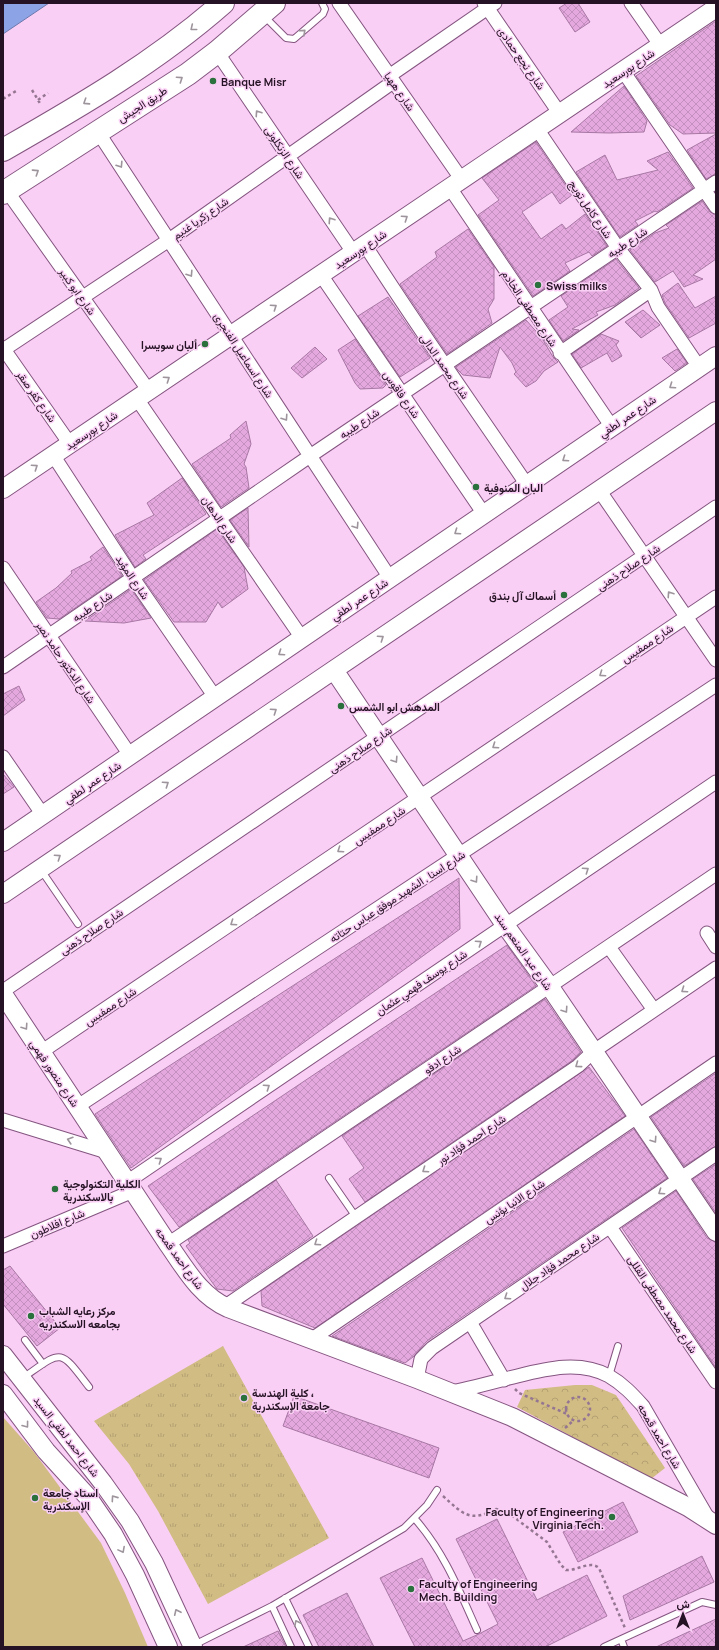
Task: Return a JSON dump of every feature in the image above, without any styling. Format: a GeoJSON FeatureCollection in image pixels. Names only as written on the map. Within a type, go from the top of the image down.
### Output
{"type":"FeatureCollection","features":[{"type":"Feature","properties":{"kind":"highway"},"geometry":{"type":"LineString","coordinates":[[3,150],[72,111],[154,58],[223,3]]}},
{"type":"Feature","properties":{"kind":"highway","name":"طريق الجيش"},"geometry":{"type":"LineString","coordinates":[[5,192],[182,78],[268,9]]}},
{"type":"Feature","properties":{"kind":"street","name":"شارع ههيا"},"geometry":{"type":"LineString","coordinates":[[339,3],[391,79],[456,184]]}},
{"type":"Feature","properties":{"kind":"street"},"geometry":{"type":"LineString","coordinates":[[631,3],[661,46]]}},
{"type":"Feature","properties":{"kind":"street","name":"شارع زكريا غنيم"},"geometry":{"type":"LineString","coordinates":[[3,349],[169,240],[287,156],[489,5]]}},
{"type":"Feature","properties":{"kind":"street","name":"شارع نجع حمادى"},"geometry":{"type":"LineString","coordinates":[[489,5],[560,114]]}},
{"type":"Feature","properties":{"kind":"street","name":"شارع بورسعيد"},"geometry":{"type":"LineString","coordinates":[[3,489],[623,71],[714,14]]}},
{"type":"Feature","properties":{"kind":"street","name":"شارع الزنكلونى"},"geometry":{"type":"LineString","coordinates":[[216,52],[287,156],[359,249]]}},
{"type":"Feature","properties":{"kind":"street"},"geometry":{"type":"LineString","coordinates":[[623,71],[716,207]]}},
{"type":"Feature","properties":{"kind":"street","name":"شارع كامل تويج"},"geometry":{"type":"LineString","coordinates":[[537,129],[618,248],[651,290],[658,307],[699,367]]}},
{"type":"Feature","properties":{"kind":"street","name":"شارع اسماعيل الفنجرى"},"geometry":{"type":"LineString","coordinates":[[98,132],[390,578]]}},
{"type":"Feature","properties":{"kind":"street","name":"شارع طيبه"},"geometry":{"type":"LineString","coordinates":[[3,667],[445,364],[716,182]]}},
{"type":"Feature","properties":{"kind":"street","name":"شارع مصطفى الخادم"},"geometry":{"type":"LineString","coordinates":[[456,184],[530,308],[612,427]]}},
{"type":"Feature","properties":{"kind":"street","name":"شارع ابو كبير"},"geometry":{"type":"LineString","coordinates":[[5,192],[83,297],[143,395]]}},
{"type":"Feature","properties":{"kind":"street","name":"شارع محمد الدالى"},"geometry":{"type":"LineString","coordinates":[[359,249],[445,364],[526,485]]}},
{"type":"Feature","properties":{"kind":"street","name":"شارع فاقوس"},"geometry":{"type":"LineString","coordinates":[[321,275],[484,514]]}},
{"type":"Feature","properties":{"kind":"street"},"geometry":{"type":"LineString","coordinates":[[560,353],[651,290]]}},
{"type":"Feature","properties":{"kind":"street","name":"شارع كفر صقر"},"geometry":{"type":"LineString","coordinates":[[3,349],[70,444]]}},
{"type":"Feature","properties":{"kind":"street","name":"شارع عمر لطفي"},"geometry":{"type":"LineString","coordinates":[[3,842],[716,356]]}},
{"type":"Feature","properties":{"kind":"street","name":"شارع الدهان"},"geometry":{"type":"LineString","coordinates":[[143,395],[220,518],[302,638]]}},
{"type":"Feature","properties":{"kind":"street"},"geometry":{"type":"LineString","coordinates":[[3,894],[716,411]]}},
{"type":"Feature","properties":{"kind":"street","name":"شارع المؤيد"},"geometry":{"type":"LineString","coordinates":[[53,455],[133,578],[215,697]]}},
{"type":"Feature","properties":{"kind":"street"},"geometry":{"type":"LineString","coordinates":[[599,490],[716,660]]}},
{"type":"Feature","properties":{"kind":"street","name":"شارع صلاح ذهنى"},"geometry":{"type":"LineString","coordinates":[[4,996],[379,736],[716,507]]}},
{"type":"Feature","properties":{"kind":"street","name":"شارع الدكتور حامد نصر"},"geometry":{"type":"LineString","coordinates":[[3,568],[130,755]]}},
{"type":"Feature","properties":{"kind":"street","name":"شارع ممفيس"},"geometry":{"type":"LineString","coordinates":[[41,1052],[716,597]]}},
{"type":"Feature","properties":{"kind":"street","name":"شارع عبد المنعم سند"},"geometry":{"type":"LineString","coordinates":[[334,670],[505,925],[594,1051],[716,1232]]}},
{"type":"Feature","properties":{"kind":"street","name":"شارع اسنا , الشهيد موفق عباس حتاته"},"geometry":{"type":"LineString","coordinates":[[78,1106],[716,685]]}},
{"type":"Feature","properties":{"kind":"street"},"geometry":{"type":"LineString","coordinates":[[3,757],[43,815]]}},
{"type":"Feature","properties":{"kind":"street","name":"شارع يوسف فهمي عثمان"},"geometry":{"type":"LineString","coordinates":[[130,1186],[505,925],[716,782]]}},
{"type":"Feature","properties":{"kind":"street","name":"شارع ادفو"},"geometry":{"type":"LineString","coordinates":[[168,1244],[716,874]]}},
{"type":"Feature","properties":{"kind":"street"},"geometry":{"type":"LineString","coordinates":[[707,933],[716,947]]}},
{"type":"Feature","properties":{"kind":"street"},"geometry":{"type":"LineString","coordinates":[[609,946],[654,1010]]}},
{"type":"Feature","properties":{"kind":"street","name":"شارع احمد فؤاد نور"},"geometry":{"type":"LineString","coordinates":[[224,1307],[578,1066],[594,1051],[716,968]]}},
{"type":"Feature","properties":{"kind":"street","name":"شارع منصور فهمي"},"geometry":{"type":"LineString","coordinates":[[4,996],[107,1152]]}},
{"type":"Feature","properties":{"kind":"street","name":"شارع الانبا يؤنس"},"geometry":{"type":"LineString","coordinates":[[312,1339],[716,1063]]}},
{"type":"Feature","properties":{"kind":"street"},"geometry":{"type":"LineString","coordinates":[[3,1120],[107,1152]]}},
{"type":"Feature","properties":{"kind":"street","name":"شارع احمد قمحه"},"geometry":{"type":"LineString","coordinates":[[107,1152],[168,1244],[202,1290],[224,1307],[417,1378],[512,1417],[712,1522]]}},
{"type":"Feature","properties":{"kind":"street","name":"شارع محمد فؤاد جلال"},"geometry":{"type":"LineString","coordinates":[[417,1378],[418,1366],[424,1354],[716,1154]]}},
{"type":"Feature","properties":{"kind":"street","name":"شارع افلاطون"},"geometry":{"type":"LineString","coordinates":[[3,1246],[130,1186]]}},
{"type":"Feature","properties":{"kind":"street","name":"شارع محمد مصطفى القللى"},"geometry":{"type":"LineString","coordinates":[[610,1227],[716,1382]]}},
{"type":"Feature","properties":{"kind":"street"},"geometry":{"type":"LineString","coordinates":[[470,1322],[504,1380]]}},
{"type":"Feature","properties":{"kind":"street","name":"شارع احمد لطفي السيد"},"geometry":{"type":"LineString","coordinates":[[3,1355],[103,1482],[130,1521],[154,1563],[193,1646]]}},
{"type":"Feature","properties":{"kind":"street","name":"شارع احمد قمحه"},"geometry":{"type":"LineString","coordinates":[[452,1392],[555,1367],[575,1367],[610,1376],[630,1391],[643,1406],[712,1522]]}},
{"type":"Feature","properties":{"kind":"street","name":"شارع احمد لطفي السيد"},"geometry":{"type":"LineString","coordinates":[[3,1394],[46,1451],[86,1496],[113,1534],[135,1575],[168,1647]]}},
{"type":"Feature","properties":{"kind":"street"},"geometry":{"type":"LineString","coordinates":[[46,1451],[65,1434]]}},
{"type":"Feature","properties":{"kind":"lane"},"geometry":{"type":"LineString","coordinates":[[268,9],[286,38],[294,39],[323,14],[325,9],[322,3]]}},
{"type":"Feature","properties":{"kind":"lane"},"geometry":{"type":"LineString","coordinates":[[40,869],[78,924]]}},
{"type":"Feature","properties":{"kind":"lane"},"geometry":{"type":"LineString","coordinates":[[330,1178],[356,1217]]}},
{"type":"Feature","properties":{"kind":"lane"},"geometry":{"type":"LineString","coordinates":[[25,1340],[43,1364]]}},
{"type":"Feature","properties":{"kind":"lane"},"geometry":{"type":"LineString","coordinates":[[610,1376],[618,1346]]}},
{"type":"Feature","properties":{"kind":"lane"},"geometry":{"type":"LineString","coordinates":[[22,1378],[51,1358],[60,1356],[66,1358],[89,1387]]}},
{"type":"Feature","properties":{"kind":"lane"},"geometry":{"type":"LineString","coordinates":[[193,1646],[272,1606],[393,1535],[415,1519],[428,1505],[437,1490]]}},
{"type":"Feature","properties":{"kind":"lane"},"geometry":{"type":"LineString","coordinates":[[415,1519],[428,1534],[446,1561],[477,1630]]}},
{"type":"Feature","properties":{"kind":"lane"},"geometry":{"type":"LineString","coordinates":[[285,1598],[309,1647]]}},
{"type":"Feature","properties":{"kind":"lane"},"geometry":{"type":"LineString","coordinates":[[604,1647],[702,1602],[716,1605]]}},
{"type":"Feature","properties":{"kind":"lane"},"geometry":{"type":"LineString","coordinates":[[272,1606],[291,1647]]}},
{"type":"Feature","properties":{"kind":"lane"},"geometry":{"type":"LineString","coordinates":[[621,1639],[624,1647]]}},
{"type":"Feature","properties":{"kind":"path"},"geometry":{"type":"LineString","coordinates":[[32,90],[42,105]]}},
{"type":"Feature","properties":{"kind":"path"},"geometry":{"type":"LineString","coordinates":[[3,99],[16,91]]}},
{"type":"Feature","properties":{"kind":"path"},"geometry":{"type":"LineString","coordinates":[[38,100],[48,93]]}},
{"type":"Feature","properties":{"kind":"path"},"geometry":{"type":"LineString","coordinates":[[504,1380],[519,1393],[567,1414],[574,1420],[584,1419],[589,1413],[589,1405],[582,1398],[571,1399],[567,1404],[567,1414]]}},
{"type":"Feature","properties":{"kind":"path"},"geometry":{"type":"LineString","coordinates":[[437,1490],[462,1514],[473,1517],[483,1516],[496,1509],[507,1512],[547,1542],[561,1565],[566,1570],[573,1570],[592,1564],[596,1565],[599,1568],[629,1636]]}},
{"type":"Feature","properties":{"kind":"green space"},"geometry":{"type":"Polygon","coordinates":[[[223,1346],[329,1538],[208,1604],[158,1511],[129,1464],[94,1421],[223,1346]]]}},
{"type":"Feature","properties":{"kind":"green space"},"geometry":{"type":"Polygon","coordinates":[[[575,1385],[592,1385],[616,1395],[665,1468],[651,1479],[517,1407],[525,1390],[575,1385]]]}},
{"type":"Feature","properties":{"kind":"green space","name":"استاد جامعة الإسكندرية"},"geometry":{"type":"Polygon","coordinates":[[[3,1417],[34,1452],[101,1543],[125,1593],[148,1647],[3,1647],[3,1417]]]}},
{"type":"Feature","properties":{"kind":"water"},"geometry":{"type":"Polygon","coordinates":[[[3,3],[49,3],[3,34],[3,3]]]}},
{"type":"Feature","properties":{"kind":"building"},"geometry":{"type":"Polygon","coordinates":[[[567,3],[578,3],[590,22],[575,32],[559,8],[567,3]]]}},
{"type":"Feature","properties":{"kind":"building"},"geometry":{"type":"Polygon","coordinates":[[[716,21],[716,133],[683,134],[670,125],[636,76],[716,21]]]}},
{"type":"Feature","properties":{"kind":"building"},"geometry":{"type":"Polygon","coordinates":[[[624,86],[647,121],[644,132],[571,132],[624,86]]]}},
{"type":"Feature","properties":{"kind":"building"},"geometry":{"type":"Polygon","coordinates":[[[716,134],[716,174],[706,179],[687,150],[716,134]]]}},
{"type":"Feature","properties":{"kind":"building"},"geometry":{"type":"Polygon","coordinates":[[[536,142],[572,195],[560,204],[552,192],[522,212],[541,239],[562,224],[566,229],[585,214],[607,246],[592,256],[589,252],[565,263],[570,271],[533,296],[478,215],[499,200],[482,178],[536,142]]]}},
{"type":"Feature","properties":{"kind":"building"},"geometry":{"type":"Polygon","coordinates":[[[668,152],[693,188],[657,212],[655,211],[635,221],[638,225],[620,237],[576,172],[605,155],[617,180],[658,170],[647,161],[668,152]]]}},
{"type":"Feature","properties":{"kind":"building"},"geometry":{"type":"Polygon","coordinates":[[[702,201],[710,212],[716,215],[716,259],[693,275],[703,279],[684,287],[673,271],[655,282],[630,250],[655,233],[669,228],[666,225],[702,201]]]}},
{"type":"Feature","properties":{"kind":"building"},"geometry":{"type":"Polygon","coordinates":[[[468,229],[494,267],[494,299],[488,309],[492,323],[447,354],[400,284],[437,257],[435,252],[468,229]]]}},
{"type":"Feature","properties":{"kind":"building"},"geometry":{"type":"Polygon","coordinates":[[[616,259],[639,288],[615,305],[596,312],[598,315],[572,329],[579,330],[563,341],[549,320],[568,307],[561,296],[616,259]]]}},
{"type":"Feature","properties":{"kind":"building"},"geometry":{"type":"Polygon","coordinates":[[[678,283],[695,308],[716,296],[716,323],[689,338],[665,303],[662,295],[678,283]]]}},
{"type":"Feature","properties":{"kind":"building"},"geometry":{"type":"Polygon","coordinates":[[[388,297],[430,358],[400,377],[358,316],[388,297]]]}},
{"type":"Feature","properties":{"kind":"building"},"geometry":{"type":"Polygon","coordinates":[[[643,310],[660,325],[641,338],[625,322],[643,310]]]}},
{"type":"Feature","properties":{"kind":"building"},"geometry":{"type":"Polygon","coordinates":[[[526,320],[542,338],[553,357],[558,362],[544,371],[536,381],[526,387],[514,374],[516,372],[512,363],[500,347],[490,378],[463,375],[457,369],[456,367],[526,320]]]}},
{"type":"Feature","properties":{"kind":"building"},"geometry":{"type":"Polygon","coordinates":[[[601,334],[619,341],[616,345],[622,356],[612,362],[607,353],[581,368],[572,354],[601,334]]]}},
{"type":"Feature","properties":{"kind":"building"},"geometry":{"type":"Polygon","coordinates":[[[355,339],[386,385],[383,388],[360,389],[355,383],[338,350],[355,339]]]}},
{"type":"Feature","properties":{"kind":"building"},"geometry":{"type":"Polygon","coordinates":[[[315,347],[327,359],[302,378],[291,368],[315,347]]]}},
{"type":"Feature","properties":{"kind":"building"},"geometry":{"type":"Polygon","coordinates":[[[677,349],[687,363],[675,371],[662,358],[677,349]]]}},
{"type":"Feature","properties":{"kind":"building"},"geometry":{"type":"Polygon","coordinates":[[[246,421],[251,444],[244,464],[246,467],[249,488],[221,507],[192,464],[231,438],[230,435],[246,421]]]}},
{"type":"Feature","properties":{"kind":"building"},"geometry":{"type":"Polygon","coordinates":[[[182,478],[206,514],[143,555],[146,559],[135,567],[115,535],[154,515],[147,503],[182,478]]]}},
{"type":"Feature","properties":{"kind":"building"},"geometry":{"type":"Polygon","coordinates":[[[248,508],[249,547],[230,520],[248,508]]]}},
{"type":"Feature","properties":{"kind":"building"},"geometry":{"type":"Polygon","coordinates":[[[217,529],[244,567],[248,589],[222,608],[218,602],[206,622],[174,622],[144,580],[217,529]]]}},
{"type":"Feature","properties":{"kind":"building"},"geometry":{"type":"Polygon","coordinates":[[[103,547],[122,576],[59,619],[47,618],[36,602],[56,588],[72,573],[71,571],[92,560],[90,557],[103,547]]]}},
{"type":"Feature","properties":{"kind":"building"},"geometry":{"type":"Polygon","coordinates":[[[131,589],[151,618],[124,623],[85,621],[131,589]]]}},
{"type":"Feature","properties":{"kind":"building"},"geometry":{"type":"Polygon","coordinates":[[[19,686],[25,700],[3,716],[3,694],[19,686]]]}},
{"type":"Feature","properties":{"kind":"building"},"geometry":{"type":"Polygon","coordinates":[[[3,774],[14,787],[3,794],[3,774]]]}},
{"type":"Feature","properties":{"kind":"building"},"geometry":{"type":"Polygon","coordinates":[[[459,878],[460,929],[131,1168],[95,1114],[459,878]]]}},
{"type":"Feature","properties":{"kind":"building"},"geometry":{"type":"Polygon","coordinates":[[[507,945],[536,986],[179,1227],[148,1186],[507,945]]]}},
{"type":"Feature","properties":{"kind":"building"},"geometry":{"type":"Polygon","coordinates":[[[545,999],[581,1052],[573,1060],[365,1202],[349,1179],[364,1168],[342,1136],[545,999]]]}},
{"type":"Feature","properties":{"kind":"building"},"geometry":{"type":"Polygon","coordinates":[[[589,1067],[625,1116],[315,1328],[262,1306],[261,1291],[589,1067]]]}},
{"type":"Feature","properties":{"kind":"building"},"geometry":{"type":"Polygon","coordinates":[[[716,1073],[716,1146],[684,1166],[651,1117],[716,1073]]]}},
{"type":"Feature","properties":{"kind":"building"},"geometry":{"type":"Polygon","coordinates":[[[634,1129],[667,1178],[427,1341],[413,1357],[405,1363],[332,1336],[634,1129]]]}},
{"type":"Feature","properties":{"kind":"building"},"geometry":{"type":"Polygon","coordinates":[[[716,1164],[716,1213],[693,1179],[716,1164]]]}},
{"type":"Feature","properties":{"kind":"building"},"geometry":{"type":"Polygon","coordinates":[[[276,1180],[313,1236],[233,1291],[217,1289],[186,1246],[190,1243],[188,1240],[276,1180]]]}},
{"type":"Feature","properties":{"kind":"building"},"geometry":{"type":"Polygon","coordinates":[[[676,1191],[707,1238],[716,1242],[716,1368],[622,1228],[676,1191]]]}},
{"type":"Feature","properties":{"kind":"building","name":"مركز رعايه الشباب بجامعه الاسكندريه"},"geometry":{"type":"Polygon","coordinates":[[[10,1266],[60,1328],[37,1346],[3,1304],[3,1270],[10,1266]]]}},
{"type":"Feature","properties":{"kind":"building"},"geometry":{"type":"Polygon","coordinates":[[[294,1396],[439,1448],[429,1478],[283,1426],[294,1396]]]}},
{"type":"Feature","properties":{"kind":"building","name":"Faculty of Engineering Virginia Tech."},"geometry":{"type":"Polygon","coordinates":[[[623,1502],[638,1532],[578,1562],[563,1532],[623,1502]]]}},
{"type":"Feature","properties":{"kind":"building","name":"Faculty of Engineering Mech. Building"},"geometry":{"type":"Polygon","coordinates":[[[497,1519],[537,1600],[587,1575],[607,1616],[545,1647],[415,1647],[380,1578],[422,1558],[463,1641],[479,1634],[498,1624],[456,1539],[497,1519]]]}},
{"type":"Feature","properties":{"kind":"building"},"geometry":{"type":"Polygon","coordinates":[[[702,1556],[714,1582],[630,1620],[623,1596],[702,1556]]]}},
{"type":"Feature","properties":{"kind":"building"},"geometry":{"type":"Polygon","coordinates":[[[347,1593],[374,1647],[319,1647],[303,1615],[347,1593]]]}},
{"type":"Feature","properties":{"kind":"building"},"geometry":{"type":"Polygon","coordinates":[[[716,1619],[716,1647],[656,1647],[716,1619]]]}},
{"type":"Feature","properties":{"kind":"building"},"geometry":{"type":"Polygon","coordinates":[[[278,1631],[286,1647],[243,1647],[278,1631]]]}},
{"type":"Feature","properties":{"kind":"place","name":"Banque Misr"},"geometry":{"type":"Point","coordinates":[213,81]}},
{"type":"Feature","properties":{"kind":"place","name":"Swiss milks"},"geometry":{"type":"Point","coordinates":[538,285]}},
{"type":"Feature","properties":{"kind":"place","name":"ألبان سويسرا"},"geometry":{"type":"Point","coordinates":[205,344]}},
{"type":"Feature","properties":{"kind":"place","name":"البان المنوفية"},"geometry":{"type":"Point","coordinates":[476,487]}},
{"type":"Feature","properties":{"kind":"place","name":"أسماك آل بندق"},"geometry":{"type":"Point","coordinates":[564,595]}},
{"type":"Feature","properties":{"kind":"place","name":"المدهش ابو الشمس"},"geometry":{"type":"Point","coordinates":[341,706]}},
{"type":"Feature","properties":{"kind":"place","name":"الكلية التكنولوجية بالاسكندرية"},"geometry":{"type":"Point","coordinates":[55,1189]}},
{"type":"Feature","properties":{"kind":"place","name":"مركز رعايه الشباب بجامعه الاسكندريه"},"geometry":{"type":"Point","coordinates":[31,1316]}},
{"type":"Feature","properties":{"kind":"place","name":"كلية الهندسة ، جامعة الإسكندرية"},"geometry":{"type":"Point","coordinates":[244,1398]}},
{"type":"Feature","properties":{"kind":"place","name":"استاد جامعة الإسكندرية"},"geometry":{"type":"Point","coordinates":[35,1498]}},
{"type":"Feature","properties":{"kind":"place","name":"Faculty of Engineering Virginia Tech."},"geometry":{"type":"Point","coordinates":[612,1517]}},
{"type":"Feature","properties":{"kind":"place","name":"Faculty of Engineering Mech. Building"},"geometry":{"type":"Point","coordinates":[411,1589]}}]}
